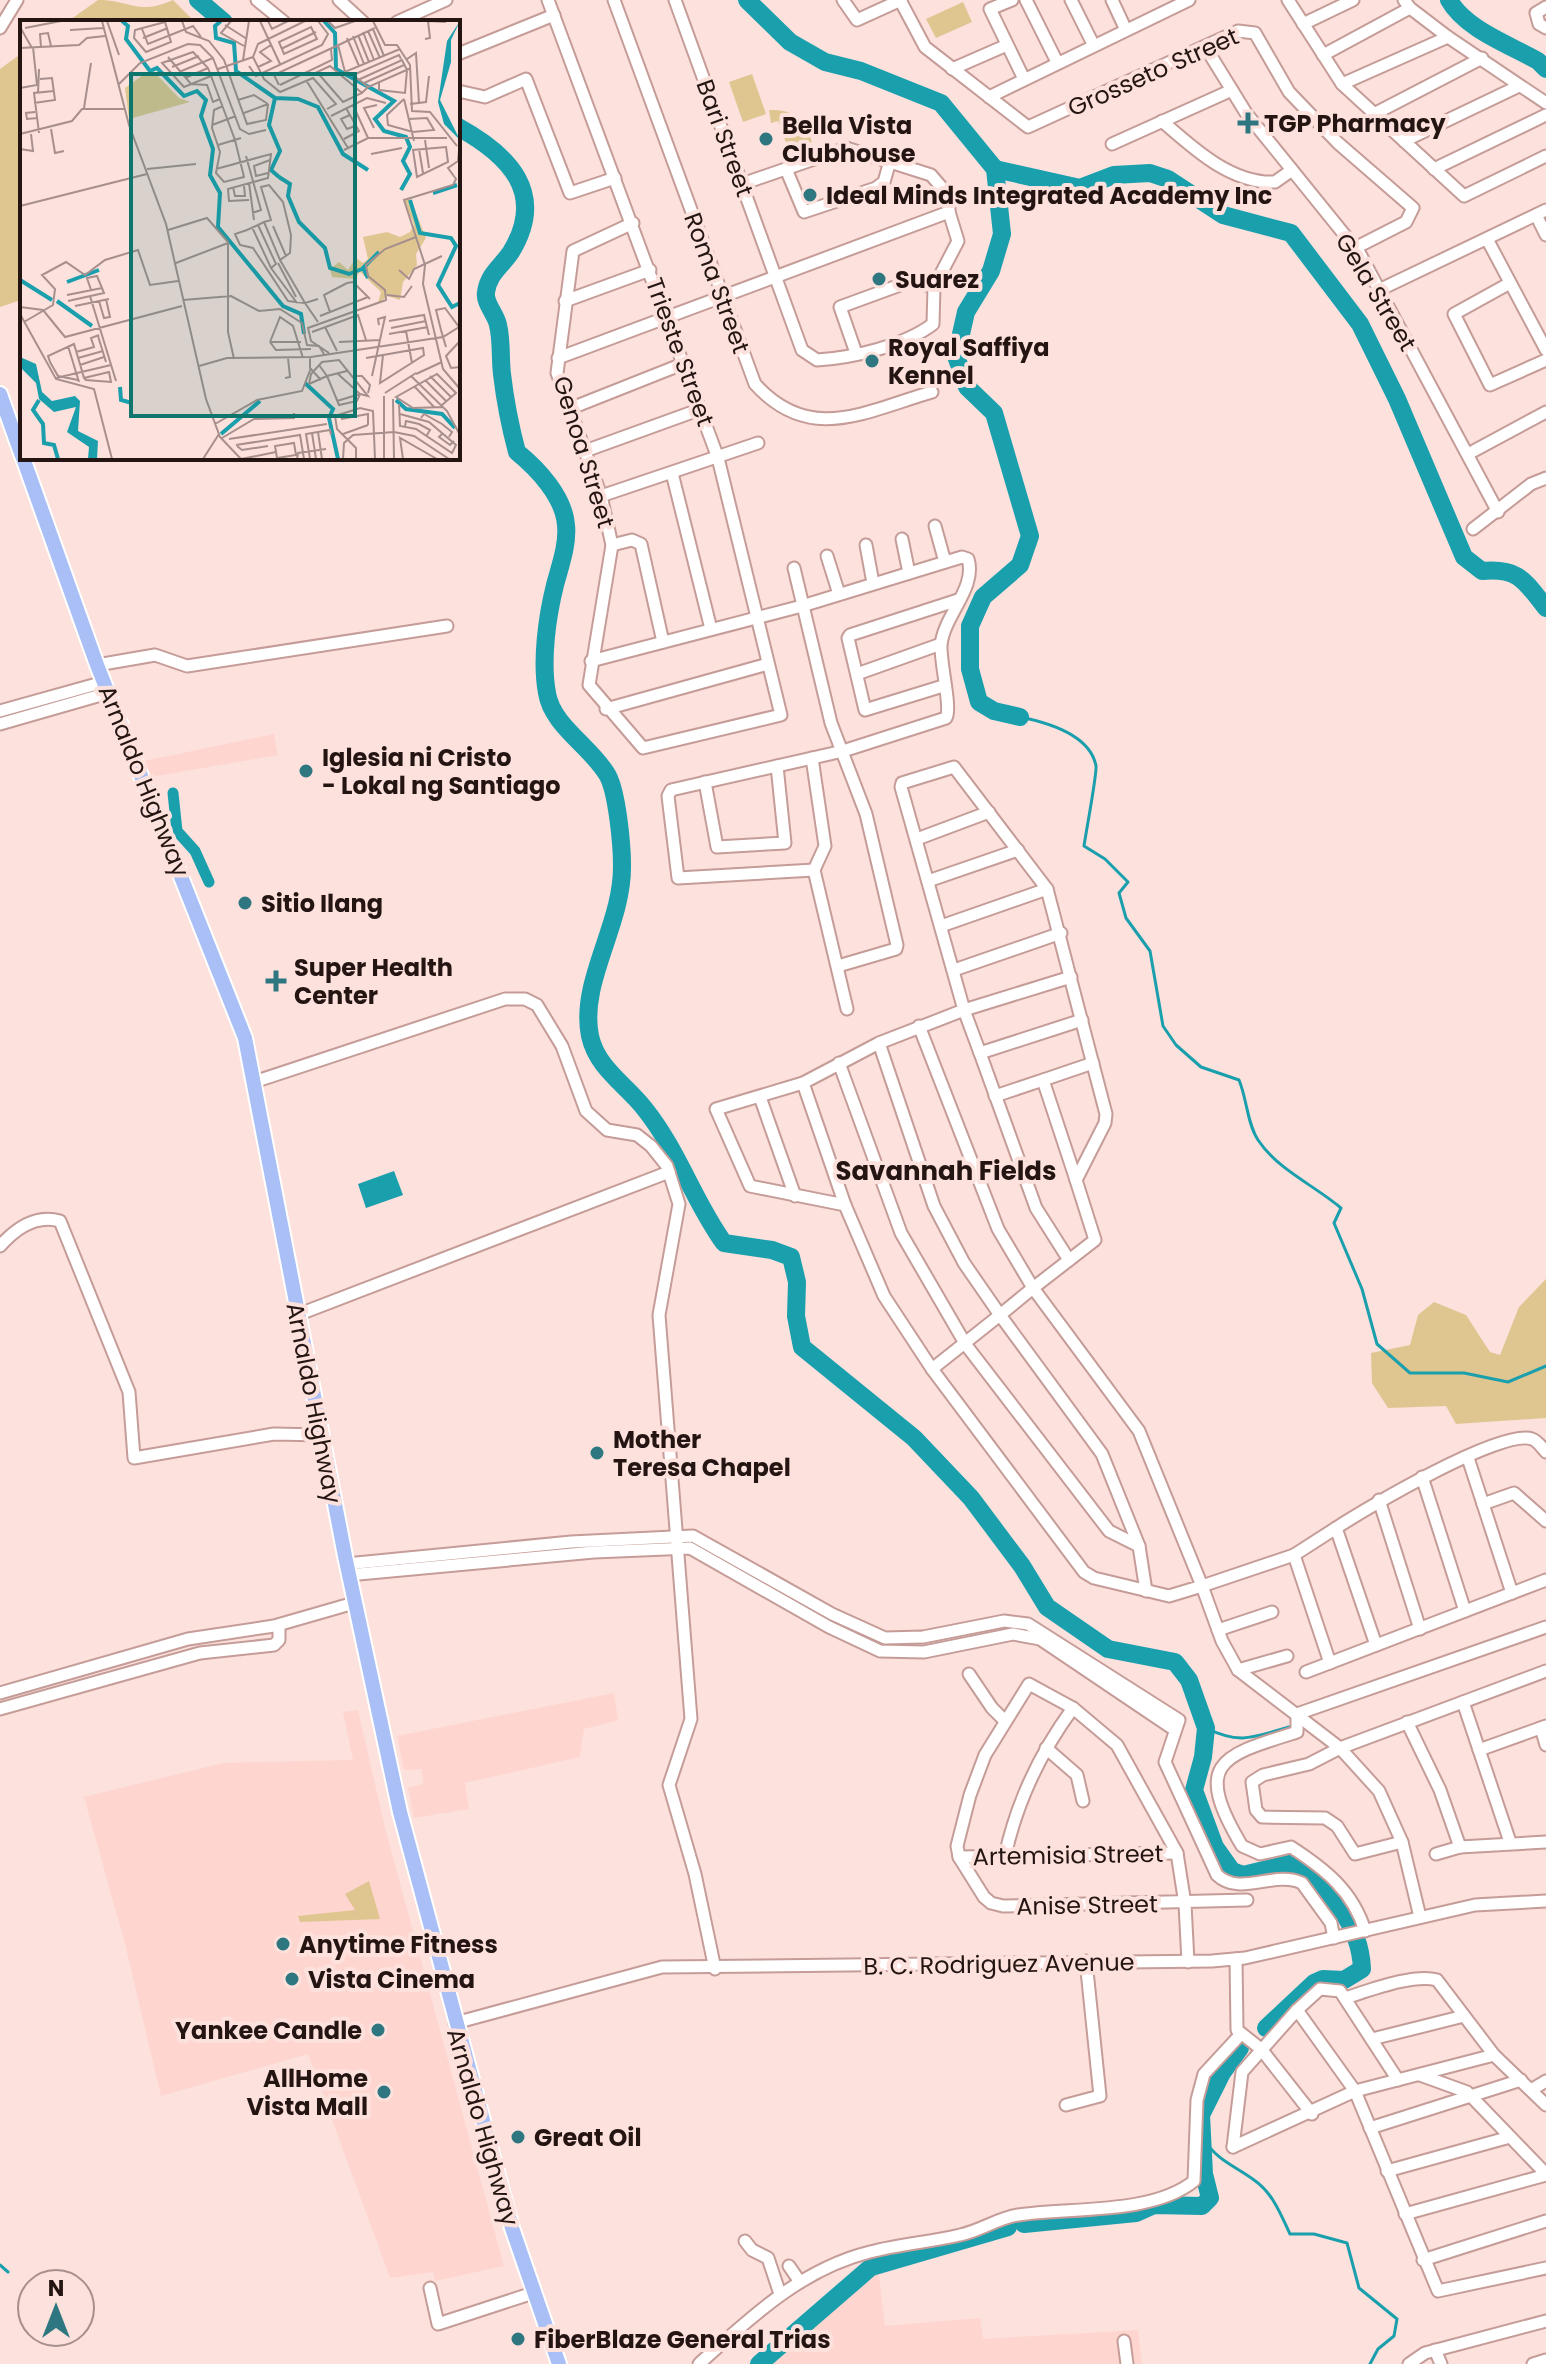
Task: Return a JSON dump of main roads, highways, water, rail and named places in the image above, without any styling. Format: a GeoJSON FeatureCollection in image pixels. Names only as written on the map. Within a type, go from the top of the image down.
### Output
{"type":"FeatureCollection","features":[{"type":"Feature","properties":{"kind":"main road","name":"Arnaldo Highway"},"geometry":{"type":"LineString","coordinates":[[0,394],[20,451]]}},
{"type":"Feature","properties":{"kind":"main road","name":"Arnaldo Highway"},"geometry":{"type":"LineString","coordinates":[[23,460],[97,665],[230,993],[245,1038],[347,1569],[400,1812],[455,2023],[533,2293],[559,2364]]}},
{"type":"Feature","properties":{"kind":"water"},"geometry":{"type":"Polygon","coordinates":[[[394,1171],[403,1195],[366,1208],[358,1184],[394,1171]]]}},
{"type":"Feature","properties":{"kind":"waterway"},"geometry":{"type":"LineString","coordinates":[[198,0],[222,20]]}},
{"type":"Feature","properties":{"kind":"waterway"},"geometry":{"type":"LineString","coordinates":[[747,0],[790,42],[825,62],[861,71],[941,103],[995,169],[1002,234],[991,271],[966,312],[956,356],[967,387],[994,413],[1030,536],[1020,565],[983,597],[970,626],[970,669],[979,702],[994,711],[1020,717]]}},
{"type":"Feature","properties":{"kind":"waterway"},"geometry":{"type":"LineString","coordinates":[[1449,0],[1477,28],[1538,61],[1546,69]]}},
{"type":"Feature","properties":{"kind":"waterway"},"geometry":{"type":"LineString","coordinates":[[460,128],[507,163],[523,194],[525,212],[521,231],[511,252],[490,280],[486,296],[499,331],[501,368],[517,452],[555,494],[566,525],[565,548],[552,598],[546,639],[545,667],[550,705],[564,726],[608,776],[618,819],[622,856],[620,887],[590,995],[588,1015],[594,1047],[605,1067],[637,1099],[656,1124],[724,1243],[772,1250],[791,1257],[797,1282],[796,1316],[802,1347],[914,1438],[971,1498],[1022,1566],[1047,1607],[1108,1649],[1175,1662],[1189,1680],[1206,1728],[1203,1757],[1194,1790],[1215,1847],[1232,1871],[1243,1875],[1293,1863],[1340,1908],[1349,1921],[1360,1952],[1362,1969],[1344,1980],[1323,1979],[1314,1983],[1266,2028]]}},
{"type":"Feature","properties":{"kind":"waterway"},"geometry":{"type":"LineString","coordinates":[[995,169],[1080,188],[1114,175],[1150,173],[1168,179],[1223,215],[1291,233],[1360,324],[1397,399],[1464,557],[1482,571],[1505,572],[1520,578],[1546,608]]}},
{"type":"Feature","properties":{"kind":"waterway"},"geometry":{"type":"LineString","coordinates":[[1020,717],[1065,731],[1092,755],[1096,771],[1084,846],[1105,859],[1128,882],[1119,893],[1126,918],[1150,951],[1163,1026],[1176,1045],[1201,1067],[1239,1080],[1252,1126],[1266,1151],[1341,1208],[1334,1223],[1362,1289],[1377,1344],[1410,1373],[1464,1373],[1508,1382],[1546,1366]]}},
{"type":"Feature","properties":{"kind":"waterway"},"geometry":{"type":"LineString","coordinates":[[173,793],[177,831],[195,851],[209,882]]}},
{"type":"Feature","properties":{"kind":"waterway"},"geometry":{"type":"LineString","coordinates":[[1206,1728],[1228,1736],[1247,1738],[1289,1727]]}},
{"type":"Feature","properties":{"kind":"waterway"},"geometry":{"type":"LineString","coordinates":[[1024,2224],[1136,2213],[1154,2205],[1202,2206],[1210,2198],[1204,2174],[1201,2115],[1222,2073],[1240,2048]]}},
{"type":"Feature","properties":{"kind":"waterway"},"geometry":{"type":"LineString","coordinates":[[1204,2140],[1221,2158],[1266,2191],[1290,2234],[1314,2234],[1347,2243],[1359,2288],[1397,2319],[1394,2336],[1378,2349],[1370,2364]]}},
{"type":"Feature","properties":{"kind":"waterway"},"geometry":{"type":"LineString","coordinates":[[759,2364],[871,2267],[1008,2227]]}},
{"type":"Feature","properties":{"kind":"waterway"},"geometry":{"type":"LineString","coordinates":[[0,2265],[8,2272]]}},
{"type":"Feature","properties":{"kind":"place","name":"TGP Pharmacy"},"geometry":{"type":"Point","coordinates":[1248,123]}},
{"type":"Feature","properties":{"kind":"place","name":"Bella Vista Clubhouse"},"geometry":{"type":"Point","coordinates":[766,139]}},
{"type":"Feature","properties":{"kind":"place","name":"Ideal Minds Integrated Academy Inc"},"geometry":{"type":"Point","coordinates":[810,195]}},
{"type":"Feature","properties":{"kind":"place","name":"Suarez"},"geometry":{"type":"Point","coordinates":[879,279]}},
{"type":"Feature","properties":{"kind":"place","name":"Royal Saffiya Kennel"},"geometry":{"type":"Point","coordinates":[872,361]}},
{"type":"Feature","properties":{"kind":"place","name":"Iglesia ni Cristo - Lokal ng Santiago"},"geometry":{"type":"Point","coordinates":[306,771]}},
{"type":"Feature","properties":{"kind":"place","name":"Sitio Ilang"},"geometry":{"type":"Point","coordinates":[245,903]}},
{"type":"Feature","properties":{"kind":"place","name":"Super Health Center"},"geometry":{"type":"Point","coordinates":[276,981]}},
{"type":"Feature","properties":{"kind":"place","name":"Mother Teresa Chapel"},"geometry":{"type":"Point","coordinates":[597,1453]}},
{"type":"Feature","properties":{"kind":"place","name":"Anytime Fitness"},"geometry":{"type":"Point","coordinates":[283,1944]}},
{"type":"Feature","properties":{"kind":"place","name":"Vista Cinema"},"geometry":{"type":"Point","coordinates":[292,1979]}},
{"type":"Feature","properties":{"kind":"place","name":"Yankee Candle"},"geometry":{"type":"Point","coordinates":[378,2030]}},
{"type":"Feature","properties":{"kind":"place","name":"AllHome Vista Mall"},"geometry":{"type":"Point","coordinates":[384,2092]}},
{"type":"Feature","properties":{"kind":"place","name":"Great Oil"},"geometry":{"type":"Point","coordinates":[518,2137]}},
{"type":"Feature","properties":{"kind":"place","name":"FiberBlaze General Trias"},"geometry":{"type":"Point","coordinates":[518,2339]}},
{"type":"Feature","properties":{"kind":"district","name":"Savannah Fields"},"geometry":{"type":"Point","coordinates":[946,1171]}}]}
